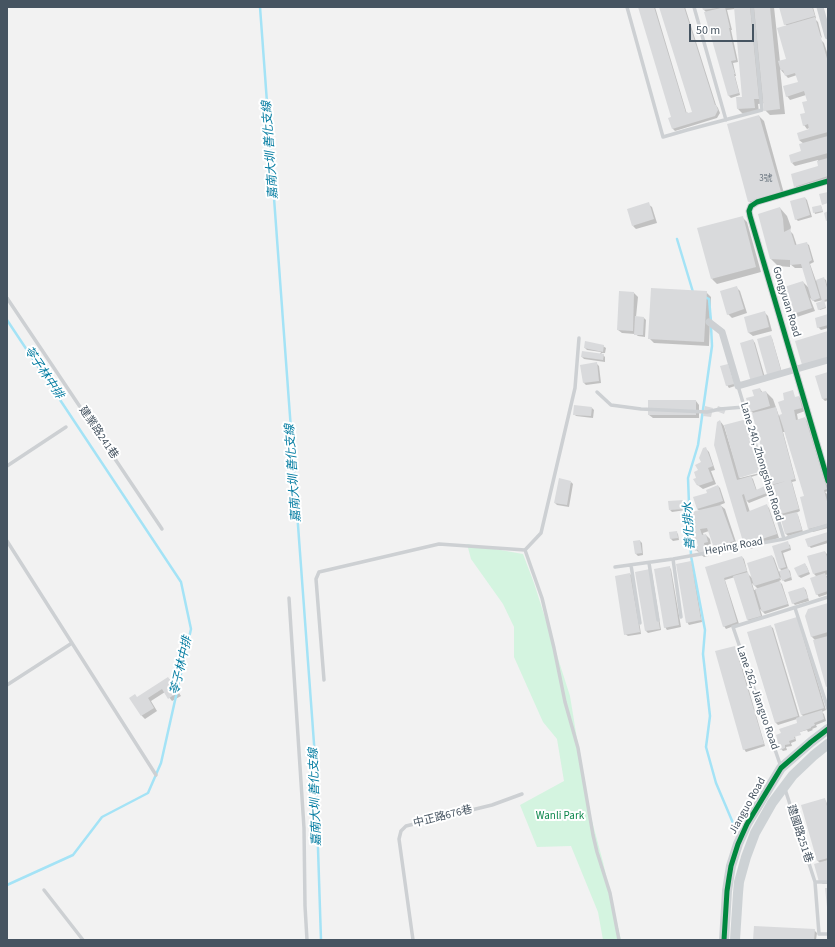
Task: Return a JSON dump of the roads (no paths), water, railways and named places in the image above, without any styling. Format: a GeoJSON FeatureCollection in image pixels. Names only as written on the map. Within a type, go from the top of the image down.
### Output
{"type":"FeatureCollection","features":[{"type":"Feature","properties":{"kind":"street"},"geometry":{"type":"LineString","coordinates":[[820,7],[828,36]]}},
{"type":"Feature","properties":{"kind":"street","name":"Gongyuan Road"},"geometry":{"type":"LineString","coordinates":[[828,181],[757,202],[751,206],[749,210],[828,481]]}},
{"type":"Feature","properties":{"kind":"street"},"geometry":{"type":"LineString","coordinates":[[709,322],[722,332],[738,386],[828,360]]}},
{"type":"Feature","properties":{"kind":"street","name":"Jianguo Road"},"geometry":{"type":"LineString","coordinates":[[724,940],[727,891],[731,866],[742,834],[781,768],[828,729]]}},
{"type":"Feature","properties":{"kind":"street","name":"Jianguo Road"},"geometry":{"type":"LineString","coordinates":[[735,940],[739,882],[746,857],[755,834],[772,803],[793,775],[828,744]]}},
{"type":"Feature","properties":{"kind":"lane"},"geometry":{"type":"LineString","coordinates":[[627,7],[663,137],[762,110],[752,7]]}},
{"type":"Feature","properties":{"kind":"lane"},"geometry":{"type":"LineString","coordinates":[[694,7],[726,120]]}},
{"type":"Feature","properties":{"kind":"lane","name":"建業路241巷"},"geometry":{"type":"LineString","coordinates":[[7,298],[162,529]]}},
{"type":"Feature","properties":{"kind":"lane"},"geometry":{"type":"LineString","coordinates":[[525,550],[541,533],[575,388],[578,338]]}},
{"type":"Feature","properties":{"kind":"lane","name":"Lane 240, Zhongshan Road"},"geometry":{"type":"LineString","coordinates":[[738,386],[784,539]]}},
{"type":"Feature","properties":{"kind":"lane"},"geometry":{"type":"LineString","coordinates":[[597,392],[611,405],[641,409],[707,412],[720,409],[744,408]]}},
{"type":"Feature","properties":{"kind":"lane"},"geometry":{"type":"LineString","coordinates":[[7,466],[66,427]]}},
{"type":"Feature","properties":{"kind":"lane","name":"Heping Road"},"geometry":{"type":"LineString","coordinates":[[615,567],[649,563],[784,539],[828,525]]}},
{"type":"Feature","properties":{"kind":"lane"},"geometry":{"type":"LineString","coordinates":[[7,541],[156,775]]}},
{"type":"Feature","properties":{"kind":"lane"},"geometry":{"type":"LineString","coordinates":[[324,680],[316,579],[319,572],[439,544],[525,550]]}},
{"type":"Feature","properties":{"kind":"lane"},"geometry":{"type":"LineString","coordinates":[[525,550],[542,598],[565,702],[578,748],[593,835],[610,893],[619,940]]}},
{"type":"Feature","properties":{"kind":"lane"},"geometry":{"type":"LineString","coordinates":[[673,559],[681,617]]}},
{"type":"Feature","properties":{"kind":"lane"},"geometry":{"type":"LineString","coordinates":[[649,563],[658,620]]}},
{"type":"Feature","properties":{"kind":"lane"},"geometry":{"type":"LineString","coordinates":[[631,565],[640,623]]}},
{"type":"Feature","properties":{"kind":"lane"},"geometry":{"type":"LineString","coordinates":[[828,597],[795,608],[828,709]]}},
{"type":"Feature","properties":{"kind":"lane"},"geometry":{"type":"LineString","coordinates":[[289,598],[304,828],[306,940]]}},
{"type":"Feature","properties":{"kind":"lane","name":"Lane 262, Jianguo Road"},"geometry":{"type":"LineString","coordinates":[[781,768],[734,627],[795,608]]}},
{"type":"Feature","properties":{"kind":"lane"},"geometry":{"type":"LineString","coordinates":[[7,685],[72,643]]}},
{"type":"Feature","properties":{"kind":"lane","name":"建國路251巷"},"geometry":{"type":"LineString","coordinates":[[784,787],[815,882],[819,934],[828,934]]}},
{"type":"Feature","properties":{"kind":"lane","name":"中正路676巷"},"geometry":{"type":"LineString","coordinates":[[413,940],[398,839],[401,831],[406,826],[492,805],[522,794]]}},
{"type":"Feature","properties":{"kind":"lane"},"geometry":{"type":"LineString","coordinates":[[815,882],[828,882]]}},
{"type":"Feature","properties":{"kind":"lane"},"geometry":{"type":"LineString","coordinates":[[44,890],[82,940]]}},
{"type":"Feature","properties":{"kind":"waterway","name":"嘉南大圳 善化支線"},"geometry":{"type":"LineString","coordinates":[[260,7],[315,757],[321,940]]}},
{"type":"Feature","properties":{"kind":"waterway","name":"善化排水"},"geometry":{"type":"LineString","coordinates":[[677,239],[693,292]]}},
{"type":"Feature","properties":{"kind":"waterway","name":"善化排水"},"geometry":{"type":"LineString","coordinates":[[703,296],[709,299],[711,321]]}},
{"type":"Feature","properties":{"kind":"waterway","name":"苓子林中排"},"geometry":{"type":"LineString","coordinates":[[7,320],[181,582],[191,629],[161,763],[148,793],[102,817],[73,855],[7,885]]}},
{"type":"Feature","properties":{"kind":"waterway","name":"善化排水"},"geometry":{"type":"LineString","coordinates":[[711,326],[712,346],[698,445],[688,478],[691,556],[705,630],[703,654],[710,716],[706,747],[716,783],[733,823]]}},
{"type":"Feature","properties":{"kind":"park label","name":"Wanli Park"},"geometry":{"type":"Point","coordinates":[560,817]}}]}
